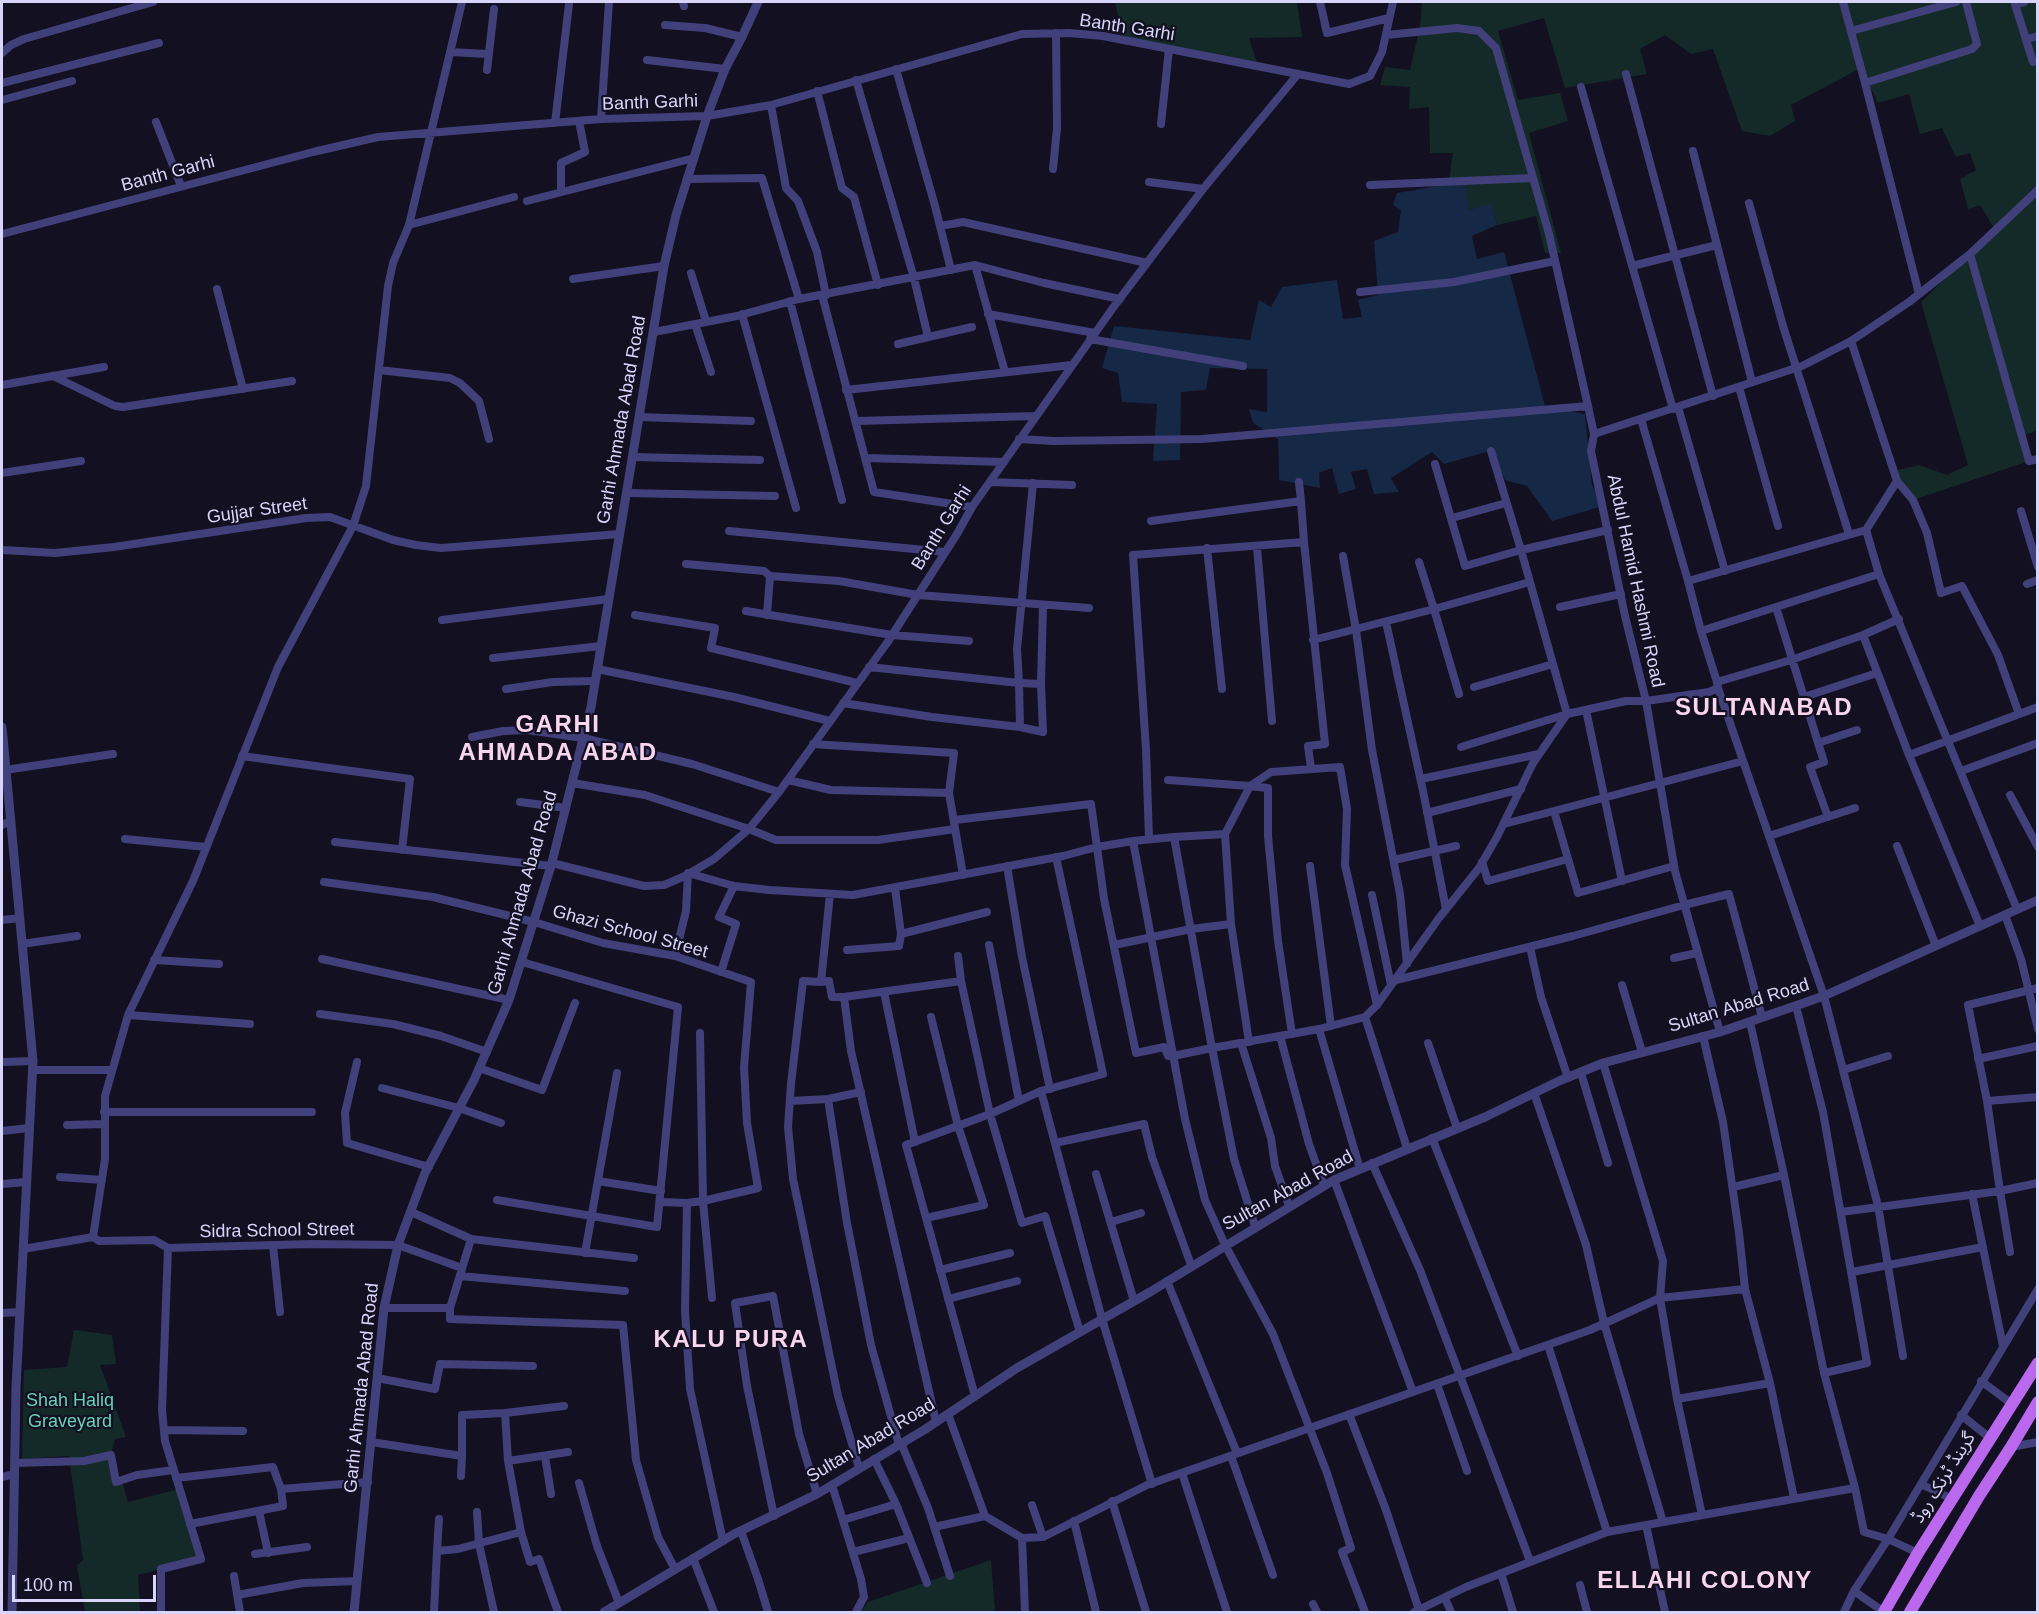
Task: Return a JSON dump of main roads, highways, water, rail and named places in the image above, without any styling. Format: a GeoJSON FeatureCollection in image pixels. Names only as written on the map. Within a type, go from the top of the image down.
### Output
{"type":"FeatureCollection","features":[{"type":"Feature","properties":{"kind":"main road","name":"گرینڈ ٹرنک روڈ"},"geometry":{"type":"LineString","coordinates":[[1884,1612],[1918,1553],[2037,1363]]}},
{"type":"Feature","properties":{"kind":"main road"},"geometry":{"type":"LineString","coordinates":[[1910,1612],[2037,1402]]}},
{"type":"Feature","properties":{"kind":"water"},"geometry":{"type":"Polygon","coordinates":[[[1465,181],[1469,210],[1492,203],[1497,225],[1472,236],[1477,259],[1504,252],[1545,406],[1585,414],[1592,485],[1603,506],[1552,521],[1527,486],[1505,480],[1490,451],[1444,464],[1432,452],[1391,478],[1399,492],[1374,494],[1367,469],[1351,472],[1356,489],[1339,494],[1332,468],[1319,473],[1320,488],[1279,480],[1278,439],[1253,423],[1249,409],[1267,412],[1267,369],[1210,368],[1206,390],[1181,392],[1180,460],[1153,461],[1157,404],[1122,402],[1118,373],[1102,368],[1114,326],[1250,340],[1259,300],[1271,307],[1282,287],[1337,280],[1343,319],[1362,317],[1358,300],[1378,295],[1374,241],[1398,232],[1401,210],[1393,205],[1397,193],[1465,181]]]}},
{"type":"Feature","properties":{"kind":"district","name":"SULTANABAD"},"geometry":{"type":"Point","coordinates":[1764,708]}},
{"type":"Feature","properties":{"kind":"district","name":"GARHI AHMADA ABAD"},"geometry":{"type":"Point","coordinates":[558,739]}},
{"type":"Feature","properties":{"kind":"district","name":"KALU PURA"},"geometry":{"type":"Point","coordinates":[731,1340]}},
{"type":"Feature","properties":{"kind":"district","name":"ELLAHI COLONY"},"geometry":{"type":"Point","coordinates":[1705,1581]}},
{"type":"Feature","properties":{"kind":"park label","name":"Shah Haliq Graveyard"},"geometry":{"type":"Point","coordinates":[70,1411]}}]}
